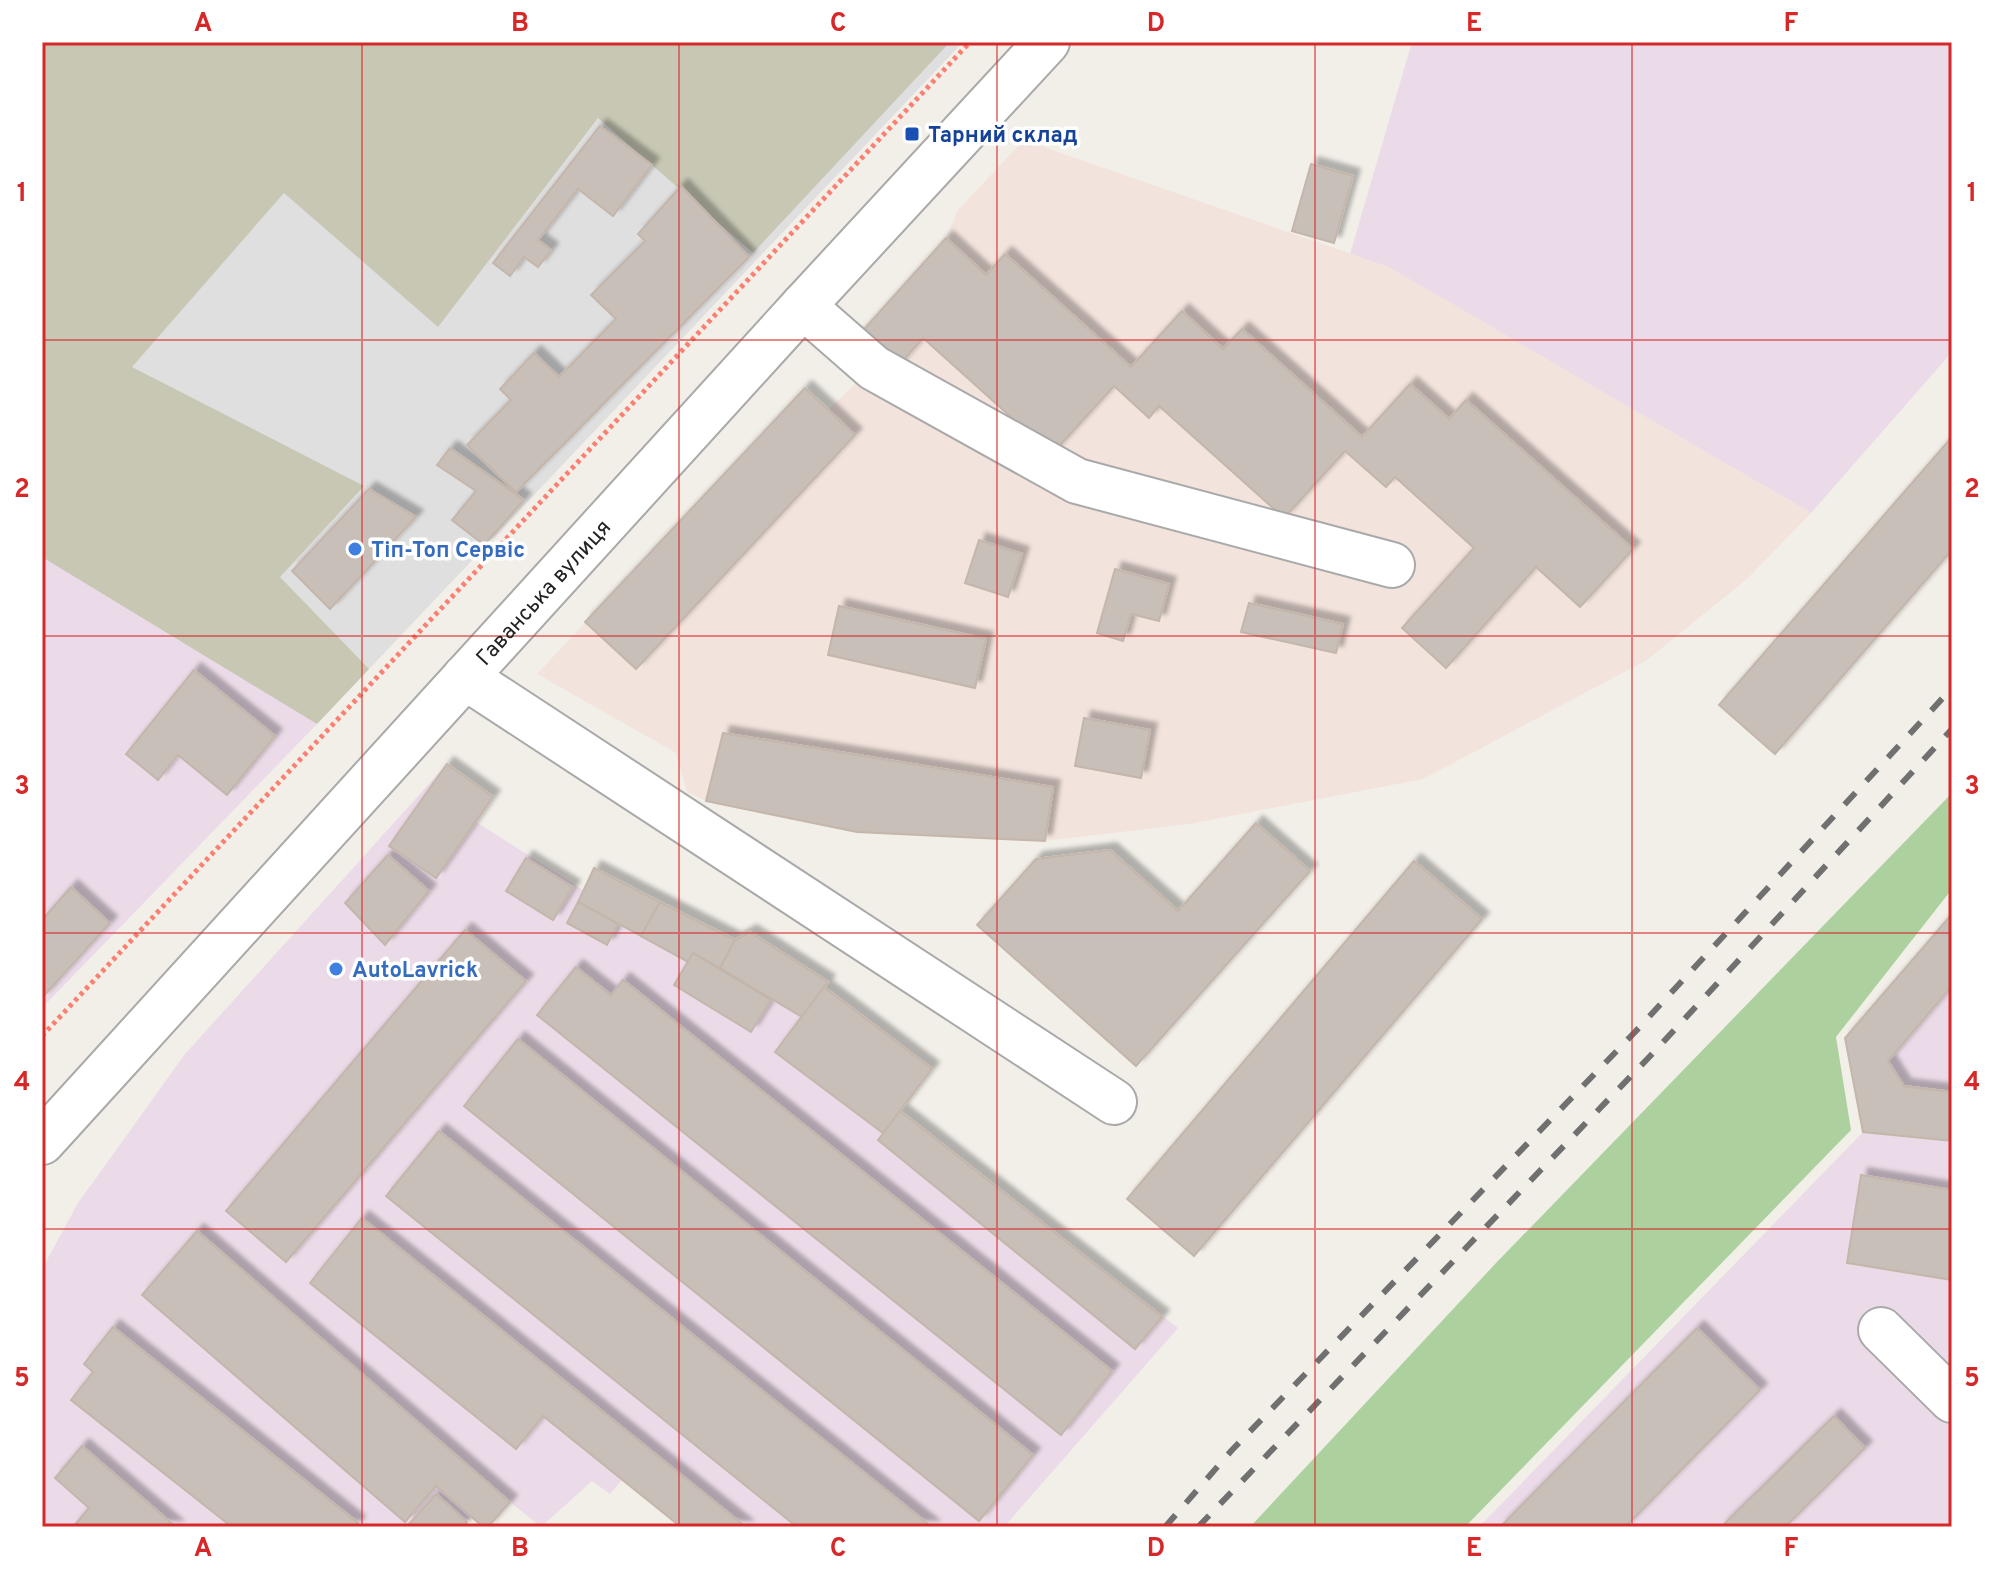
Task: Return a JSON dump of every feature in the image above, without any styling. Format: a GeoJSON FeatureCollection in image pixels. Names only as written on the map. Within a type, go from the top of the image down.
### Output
{"type":"FeatureCollection","features":[{"type":"Feature","properties":{"kind":"street","name":"Гаванська вулиця"},"geometry":{"type":"LineString","coordinates":[[42,1142],[1047,42]]}},
{"type":"Feature","properties":{"kind":"street"},"geometry":{"type":"LineString","coordinates":[[803,306],[874,368],[1077,481],[1392,565]]}},
{"type":"Feature","properties":{"kind":"street"},"geometry":{"type":"LineString","coordinates":[[465,677],[1114,1102]]}},
{"type":"Feature","properties":{"kind":"street"},"geometry":{"type":"LineString","coordinates":[[1881,1330],[1952,1400]]}},
{"type":"Feature","properties":{"kind":"path"},"geometry":{"type":"LineString","coordinates":[[42,1036],[970,42]]}},
{"type":"Feature","properties":{"kind":"shaded area"},"geometry":{"type":"Polygon","coordinates":[[[42,42],[963,42],[317,724],[42,557],[42,42]]]}},
{"type":"Feature","properties":{"kind":"shaded area"},"geometry":{"type":"Polygon","coordinates":[[[42,42],[950,42],[753,253],[598,118],[438,327],[284,193],[132,367],[364,486],[280,577],[369,669],[317,724],[42,557],[42,42]]]}},
{"type":"Feature","properties":{"kind":"shaded area"},"geometry":{"type":"Polygon","coordinates":[[[1412,42],[1952,42],[1952,352],[1811,513],[1389,268],[1350,254],[1412,42]]]}},
{"type":"Feature","properties":{"kind":"shaded area"},"geometry":{"type":"Polygon","coordinates":[[[1035,144],[1389,267],[1811,513],[1747,579],[1647,660],[1423,779],[1189,824],[1045,841],[857,832],[706,801],[687,792],[676,753],[537,674],[805,388],[828,410],[872,367],[857,337],[946,238],[958,210],[1019,145],[1035,144]]]}},
{"type":"Feature","properties":{"kind":"shaded area"},"geometry":{"type":"Polygon","coordinates":[[[42,547],[317,724],[42,1008],[42,547]]]}},
{"type":"Feature","properties":{"kind":"shaded area"},"geometry":{"type":"Polygon","coordinates":[[[447,764],[493,797],[476,822],[583,890],[578,902],[687,962],[693,953],[802,1017],[775,1052],[883,1133],[900,1111],[1178,1328],[1004,1527],[681,1527],[622,1480],[610,1494],[592,1481],[541,1527],[510,1502],[483,1527],[471,1517],[462,1527],[42,1527],[42,1269],[78,1203],[185,1054],[447,764]]]}},
{"type":"Feature","properties":{"kind":"shaded area"},"geometry":{"type":"Polygon","coordinates":[[[1952,914],[1952,1527],[1479,1527],[1863,1132],[1845,1038],[1952,914]]]}},
{"type":"Feature","properties":{"kind":"green space"},"geometry":{"type":"Polygon","coordinates":[[[1952,793],[1952,889],[1836,1037],[1851,1130],[1465,1527],[1250,1527],[1496,1263],[1952,793]]]}},
{"type":"Feature","properties":{"kind":"building"},"geometry":{"type":"Polygon","coordinates":[[[600,126],[652,165],[613,216],[578,189],[538,240],[551,250],[538,267],[524,257],[510,276],[493,263],[600,126]]]}},
{"type":"Feature","properties":{"kind":"building"},"geometry":{"type":"Polygon","coordinates":[[[1311,164],[1353,176],[1334,243],[1292,231],[1311,164]]]}},
{"type":"Feature","properties":{"kind":"building"},"geometry":{"type":"Polygon","coordinates":[[[681,186],[749,257],[516,492],[467,445],[511,400],[500,389],[534,353],[559,377],[616,319],[591,295],[645,241],[638,234],[681,186]]]}},
{"type":"Feature","properties":{"kind":"building"},"geometry":{"type":"Polygon","coordinates":[[[946,238],[986,275],[1005,254],[1131,367],[1182,311],[1223,349],[1242,329],[1362,437],[1410,384],[1449,419],[1466,400],[1633,549],[1580,607],[1536,567],[1446,668],[1402,628],[1474,548],[1395,477],[1386,487],[1345,451],[1284,518],[1159,406],[1149,418],[1114,386],[1052,454],[923,338],[894,371],[857,337],[946,238]]]}},
{"type":"Feature","properties":{"kind":"building"},"geometry":{"type":"Polygon","coordinates":[[[805,388],[855,435],[636,669],[585,622],[805,388]]]}},
{"type":"Feature","properties":{"kind":"building"},"geometry":{"type":"Polygon","coordinates":[[[1952,437],[1952,550],[1775,754],[1719,705],[1952,437]]]}},
{"type":"Feature","properties":{"kind":"building"},"geometry":{"type":"Polygon","coordinates":[[[450,448],[524,500],[484,545],[452,520],[476,491],[437,465],[450,448]]]}},
{"type":"Feature","properties":{"kind":"building"},"geometry":{"type":"Polygon","coordinates":[[[369,489],[416,517],[330,609],[292,571],[369,489]]]}},
{"type":"Feature","properties":{"kind":"building"},"geometry":{"type":"Polygon","coordinates":[[[979,540],[1022,554],[1008,597],[965,583],[979,540]]]}},
{"type":"Feature","properties":{"kind":"building"},"geometry":{"type":"Polygon","coordinates":[[[1115,569],[1169,584],[1159,621],[1131,614],[1123,641],[1097,633],[1115,569]]]}},
{"type":"Feature","properties":{"kind":"building"},"geometry":{"type":"Polygon","coordinates":[[[1249,603],[1343,624],[1336,653],[1241,632],[1249,603]]]}},
{"type":"Feature","properties":{"kind":"building"},"geometry":{"type":"Polygon","coordinates":[[[839,606],[986,639],[975,688],[828,655],[839,606]]]}},
{"type":"Feature","properties":{"kind":"building"},"geometry":{"type":"Polygon","coordinates":[[[194,670],[275,736],[227,795],[178,755],[158,780],[126,754],[194,670]]]}},
{"type":"Feature","properties":{"kind":"building"},"geometry":{"type":"Polygon","coordinates":[[[1084,718],[1150,730],[1141,778],[1075,766],[1084,718]]]}},
{"type":"Feature","properties":{"kind":"building"},"geometry":{"type":"Polygon","coordinates":[[[723,733],[1053,787],[1045,841],[857,832],[706,801],[723,733]]]}},
{"type":"Feature","properties":{"kind":"building"},"geometry":{"type":"Polygon","coordinates":[[[447,764],[493,797],[436,878],[389,846],[447,764]]]}},
{"type":"Feature","properties":{"kind":"building"},"geometry":{"type":"Polygon","coordinates":[[[1256,823],[1310,871],[1136,1066],[977,925],[1036,859],[1110,850],[1178,911],[1256,823]]]}},
{"type":"Feature","properties":{"kind":"building"},"geometry":{"type":"Polygon","coordinates":[[[388,855],[429,891],[385,945],[345,903],[388,855]]]}},
{"type":"Feature","properties":{"kind":"building"},"geometry":{"type":"Polygon","coordinates":[[[526,858],[573,887],[553,920],[506,891],[526,858]]]}},
{"type":"Feature","properties":{"kind":"building"},"geometry":{"type":"Polygon","coordinates":[[[1414,861],[1482,919],[1194,1256],[1127,1199],[1414,861]]]}},
{"type":"Feature","properties":{"kind":"building"},"geometry":{"type":"Polygon","coordinates":[[[594,868],[660,902],[641,936],[578,902],[594,868]]]}},
{"type":"Feature","properties":{"kind":"building"},"geometry":{"type":"Polygon","coordinates":[[[71,887],[110,923],[42,998],[42,920],[71,887]]]}},
{"type":"Feature","properties":{"kind":"building"},"geometry":{"type":"Polygon","coordinates":[[[578,902],[618,924],[607,945],[567,923],[578,902]]]}},
{"type":"Feature","properties":{"kind":"building"},"geometry":{"type":"Polygon","coordinates":[[[660,902],[735,940],[720,968],[693,953],[688,962],[641,936],[660,902]]]}},
{"type":"Feature","properties":{"kind":"building"},"geometry":{"type":"Polygon","coordinates":[[[1952,914],[1952,986],[1888,1061],[1904,1086],[1952,1092],[1952,1141],[1863,1132],[1845,1038],[1952,914]]]}},
{"type":"Feature","properties":{"kind":"building"},"geometry":{"type":"Polygon","coordinates":[[[465,930],[526,981],[286,1262],[226,1211],[465,930]]]}},
{"type":"Feature","properties":{"kind":"building"},"geometry":{"type":"Polygon","coordinates":[[[750,932],[828,982],[802,1017],[720,968],[735,940],[750,932]]]}},
{"type":"Feature","properties":{"kind":"building"},"geometry":{"type":"Polygon","coordinates":[[[693,953],[771,1000],[751,1032],[674,985],[693,953]]]}},
{"type":"Feature","properties":{"kind":"building"},"geometry":{"type":"Polygon","coordinates":[[[576,967],[611,995],[623,980],[1112,1371],[1061,1435],[537,1015],[576,967]]]}},
{"type":"Feature","properties":{"kind":"building"},"geometry":{"type":"Polygon","coordinates":[[[824,987],[932,1069],[883,1133],[775,1052],[824,987]]]}},
{"type":"Feature","properties":{"kind":"building"},"geometry":{"type":"Polygon","coordinates":[[[518,1039],[1033,1455],[979,1521],[464,1106],[518,1039]]]}},
{"type":"Feature","properties":{"kind":"building"},"geometry":{"type":"Polygon","coordinates":[[[900,1111],[1162,1317],[1135,1349],[878,1140],[900,1111]]]}},
{"type":"Feature","properties":{"kind":"building"},"geometry":{"type":"Polygon","coordinates":[[[439,1131],[932,1527],[797,1527],[386,1196],[439,1131]]]}},
{"type":"Feature","properties":{"kind":"building"},"geometry":{"type":"Polygon","coordinates":[[[1861,1175],[1952,1190],[1952,1280],[1847,1263],[1861,1175]]]}},
{"type":"Feature","properties":{"kind":"building"},"geometry":{"type":"Polygon","coordinates":[[[362,1218],[746,1527],[681,1527],[543,1416],[516,1449],[310,1283],[362,1218]]]}},
{"type":"Feature","properties":{"kind":"building"},"geometry":{"type":"Polygon","coordinates":[[[197,1231],[510,1502],[488,1527],[483,1527],[436,1486],[405,1522],[142,1295],[197,1231]]]}},
{"type":"Feature","properties":{"kind":"building"},"geometry":{"type":"Polygon","coordinates":[[[113,1327],[358,1523],[355,1527],[232,1527],[71,1400],[93,1372],[84,1364],[113,1327]]]}},
{"type":"Feature","properties":{"kind":"building"},"geometry":{"type":"Polygon","coordinates":[[[1697,1328],[1760,1390],[1625,1527],[1500,1527],[1697,1328]]]}},
{"type":"Feature","properties":{"kind":"building"},"geometry":{"type":"Polygon","coordinates":[[[1834,1416],[1865,1448],[1785,1527],[1721,1527],[1834,1416]]]}},
{"type":"Feature","properties":{"kind":"building"},"geometry":{"type":"Polygon","coordinates":[[[82,1446],[176,1527],[73,1527],[89,1508],[55,1478],[82,1446]]]}},
{"type":"Feature","properties":{"kind":"building"},"geometry":{"type":"Polygon","coordinates":[[[436,1494],[467,1522],[462,1527],[412,1527],[409,1524],[436,1494]]]}},
{"type":"Feature","properties":{"kind":"railway"},"geometry":{"type":"LineString","coordinates":[[1165,1527],[1232,1450],[1635,1032],[1952,688]]}},
{"type":"Feature","properties":{"kind":"railway"},"geometry":{"type":"LineString","coordinates":[[1198,1527],[1654,1052],[1952,729]]}},
{"type":"Feature","properties":{"kind":"place","name":"Тарний склад"},"geometry":{"type":"Point","coordinates":[912,134]}},
{"type":"Feature","properties":{"kind":"place","name":"Тіп-Топ Сервіс"},"geometry":{"type":"Point","coordinates":[355,549]}},
{"type":"Feature","properties":{"kind":"place","name":"AutoLavrick"},"geometry":{"type":"Point","coordinates":[336,969]}}]}
